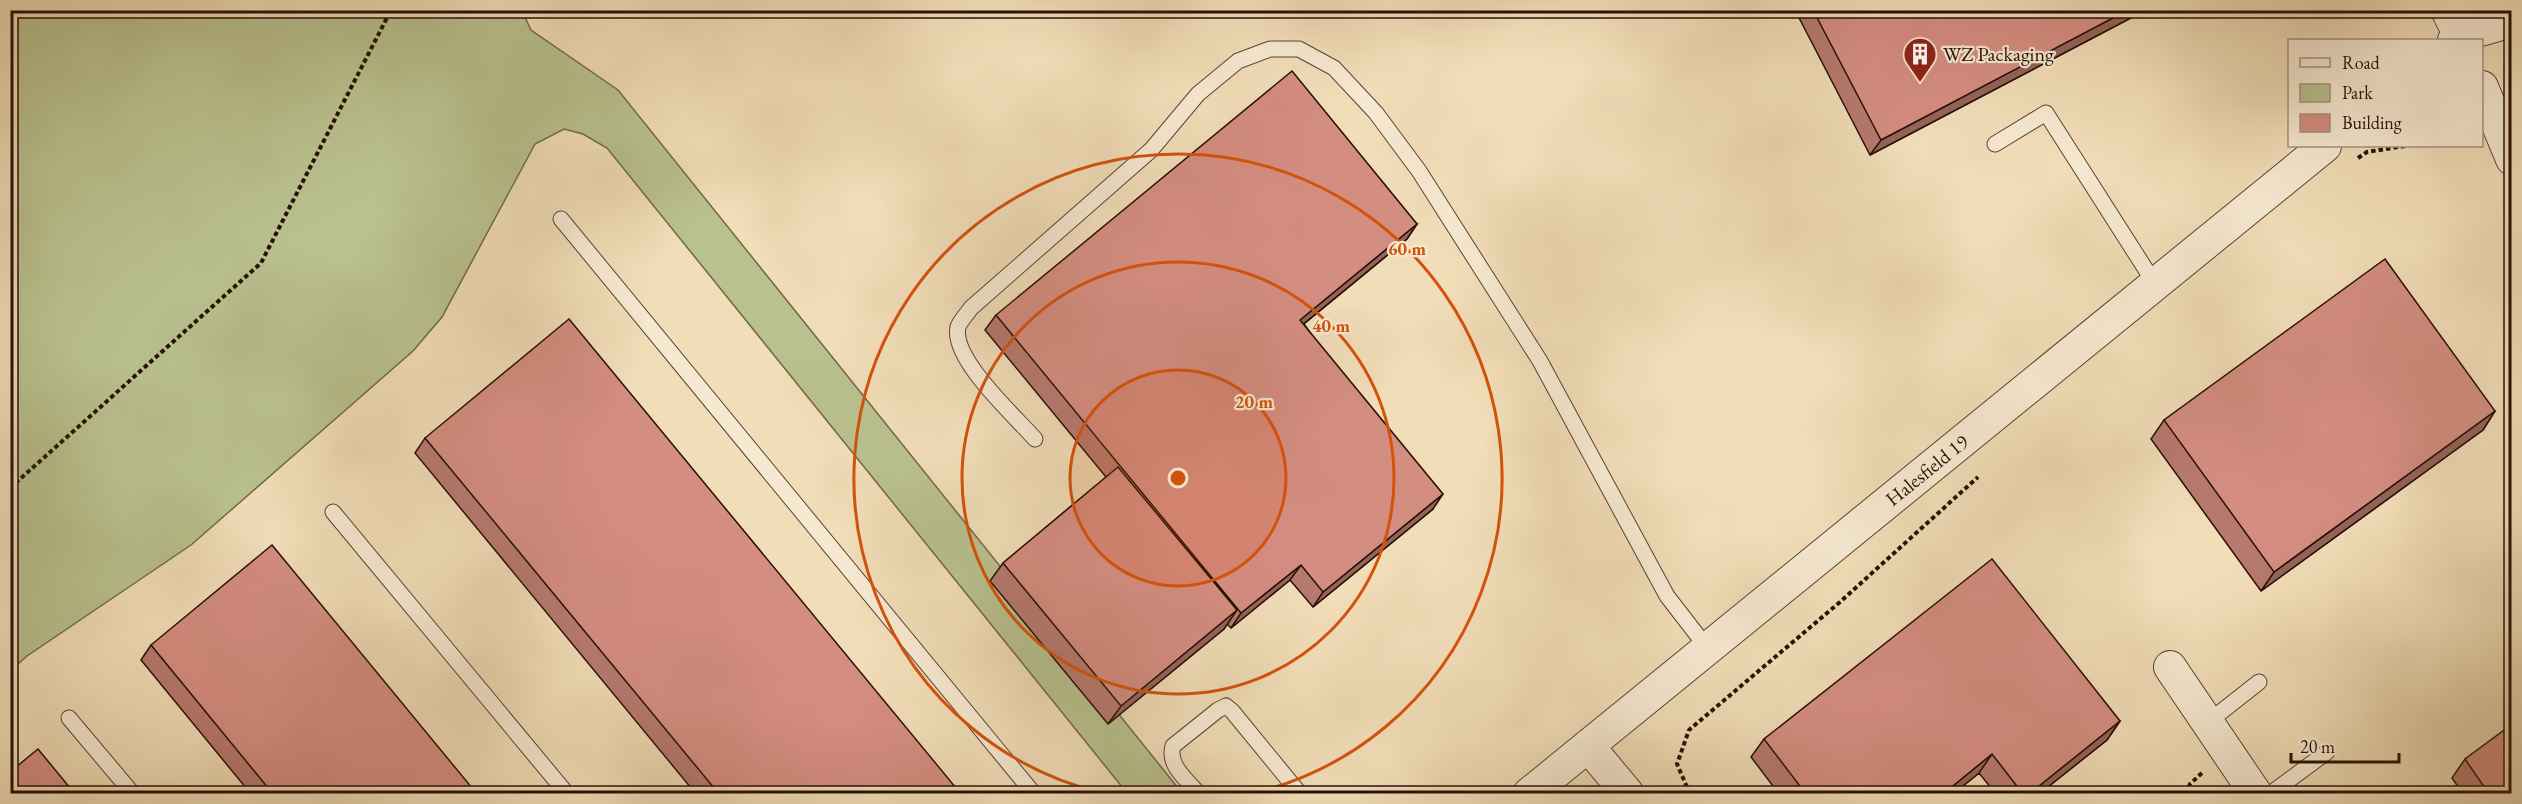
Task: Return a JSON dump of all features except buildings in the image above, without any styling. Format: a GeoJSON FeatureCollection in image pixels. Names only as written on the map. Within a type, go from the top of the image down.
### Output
{"type":"FeatureCollection","features":[{"type":"Feature","properties":{"kind":"street"},"geometry":{"type":"LineString","coordinates":[[2456,32],[2511,21]]}},
{"type":"Feature","properties":{"kind":"street"},"geometry":{"type":"LineString","coordinates":[[2483,92],[2511,159]]}},
{"type":"Feature","properties":{"kind":"street","name":"Halesfield 19"},"geometry":{"type":"LineString","coordinates":[[1529,794],[2324,147]]}},
{"type":"Feature","properties":{"kind":"street"},"geometry":{"type":"LineString","coordinates":[[2170,667],[2256,794]]}},
{"type":"Feature","properties":{"kind":"street"},"geometry":{"type":"LineString","coordinates":[[1588,746],[1628,794]]}},
{"type":"Feature","properties":{"kind":"lane"},"geometry":{"type":"LineString","coordinates":[[1035,439],[967,362],[959,341],[958,326],[971,308],[1151,150],[1198,94],[1238,61],[1270,49],[1299,49],[1334,68],[1376,113],[1419,171],[1540,361],[1667,596],[1708,649]]}},
{"type":"Feature","properties":{"kind":"lane"},"geometry":{"type":"LineString","coordinates":[[1995,144],[2046,113],[2155,284]]}},
{"type":"Feature","properties":{"kind":"lane"},"geometry":{"type":"LineString","coordinates":[[561,219],[1034,794]]}},
{"type":"Feature","properties":{"kind":"lane"},"geometry":{"type":"LineString","coordinates":[[333,512],[567,794]]}},
{"type":"Feature","properties":{"kind":"lane"},"geometry":{"type":"LineString","coordinates":[[2207,723],[2259,682]]}},
{"type":"Feature","properties":{"kind":"lane"},"geometry":{"type":"LineString","coordinates":[[1199,794],[1172,762],[1173,746],[1226,706],[1300,794]]}},
{"type":"Feature","properties":{"kind":"lane"},"geometry":{"type":"LineString","coordinates":[[69,718],[132,794]]}},
{"type":"Feature","properties":{"kind":"lane"},"geometry":{"type":"LineString","coordinates":[[2270,794],[2327,752]]}},
{"type":"Feature","properties":{"kind":"path"},"geometry":{"type":"LineString","coordinates":[[10,488],[261,262],[391,10]]}},
{"type":"Feature","properties":{"kind":"path"},"geometry":{"type":"LineString","coordinates":[[2358,159],[2367,152],[2400,147]]}},
{"type":"Feature","properties":{"kind":"path"},"geometry":{"type":"LineString","coordinates":[[1690,794],[1677,764],[1689,730],[1840,602],[1979,476]]}},
{"type":"Feature","properties":{"kind":"green space"},"geometry":{"type":"Polygon","coordinates":[[[11,11],[522,11],[531,30],[618,90],[1182,793],[1127,793],[607,148],[583,134],[564,129],[535,144],[442,317],[413,351],[191,545],[27,656],[11,670],[11,11]]]}},
{"type":"Feature","properties":{"kind":"place","name":"WZ Packaging"},"geometry":{"type":"Point","coordinates":[1920,83]}}]}
